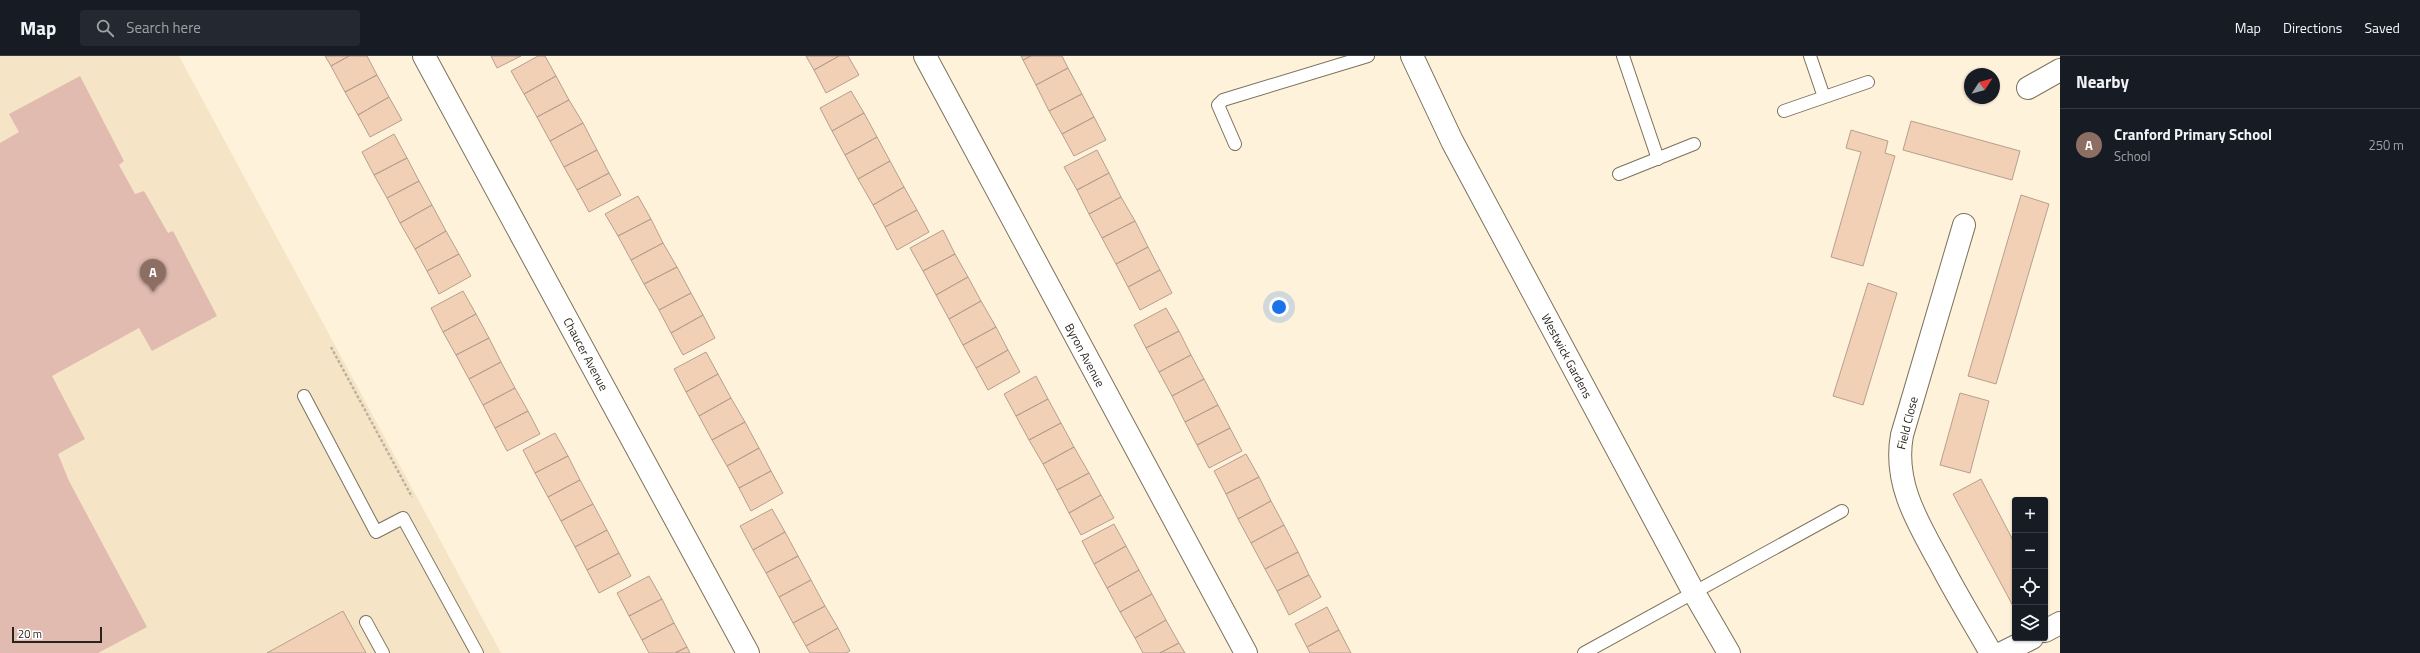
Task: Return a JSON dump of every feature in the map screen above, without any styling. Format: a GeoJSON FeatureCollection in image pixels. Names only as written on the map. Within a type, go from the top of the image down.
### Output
{"type":"FeatureCollection","features":[{"type":"Feature","properties":{"kind":"street","name":"Chaucer Avenue"},"geometry":{"type":"LineString","coordinates":[[424,56],[748,653]]}},
{"type":"Feature","properties":{"kind":"street","name":"Byron Avenue"},"geometry":{"type":"LineString","coordinates":[[925,56],[1246,653]]}},
{"type":"Feature","properties":{"kind":"street","name":"Westwick Gardens"},"geometry":{"type":"LineString","coordinates":[[1412,56],[1452,141],[1693,591],[1729,653]]}},
{"type":"Feature","properties":{"kind":"street"},"geometry":{"type":"LineString","coordinates":[[2028,88],[2060,70]]}},
{"type":"Feature","properties":{"kind":"street","name":"Field Close"},"geometry":{"type":"LineString","coordinates":[[1964,225],[1902,435],[1900,463],[1905,491],[1917,521],[1991,653]]}},
{"type":"Feature","properties":{"kind":"street"},"geometry":{"type":"LineString","coordinates":[[2048,629],[2060,623]]}},
{"type":"Feature","properties":{"kind":"street"},"geometry":{"type":"LineString","coordinates":[[2002,653],[2026,641]]}},
{"type":"Feature","properties":{"kind":"street"},"geometry":{"type":"LineString","coordinates":[[2034,641],[2040,653]]}},
{"type":"Feature","properties":{"kind":"lane"},"geometry":{"type":"LineString","coordinates":[[1235,144],[1218,105],[1223,100],[1368,56]]}},
{"type":"Feature","properties":{"kind":"lane"},"geometry":{"type":"LineString","coordinates":[[1623,56],[1658,159]]}},
{"type":"Feature","properties":{"kind":"lane"},"geometry":{"type":"LineString","coordinates":[[1810,56],[1824,97]]}},
{"type":"Feature","properties":{"kind":"lane"},"geometry":{"type":"LineString","coordinates":[[1784,111],[1868,82]]}},
{"type":"Feature","properties":{"kind":"lane"},"geometry":{"type":"LineString","coordinates":[[1619,174],[1694,144]]}},
{"type":"Feature","properties":{"kind":"lane"},"geometry":{"type":"LineString","coordinates":[[304,396],[376,532],[404,518],[477,653]]}},
{"type":"Feature","properties":{"kind":"lane"},"geometry":{"type":"LineString","coordinates":[[1584,653],[1693,591],[1842,511]]}},
{"type":"Feature","properties":{"kind":"lane"},"geometry":{"type":"LineString","coordinates":[[366,622],[383,653]]}},
{"type":"Feature","properties":{"kind":"shaded area"},"geometry":{"type":"Polygon","coordinates":[[[0,56],[179,56],[501,653],[0,653],[0,56]]]}},
{"type":"Feature","properties":{"kind":"shaded area"},"geometry":{"type":"Polygon","coordinates":[[[80,76],[124,161],[119,165],[135,194],[144,191],[168,233],[173,231],[217,316],[152,351],[139,328],[52,376],[85,439],[58,454],[69,481],[147,627],[98,653],[0,653],[0,143],[19,132],[9,114],[80,76]]]}},
{"type":"Feature","properties":{"kind":"building"},"geometry":{"type":"Polygon","coordinates":[[[325,56],[349,56],[331,66],[325,56]]]}},
{"type":"Feature","properties":{"kind":"building"},"geometry":{"type":"Polygon","coordinates":[[[349,56],[367,56],[377,75],[345,92],[331,66],[349,56]]]}},
{"type":"Feature","properties":{"kind":"building"},"geometry":{"type":"Polygon","coordinates":[[[491,56],[521,56],[497,68],[491,56]]]}},
{"type":"Feature","properties":{"kind":"building"},"geometry":{"type":"Polygon","coordinates":[[[538,56],[545,56],[556,76],[524,94],[511,71],[538,56]]]}},
{"type":"Feature","properties":{"kind":"building"},"geometry":{"type":"Polygon","coordinates":[[[806,56],[839,56],[814,70],[806,56]]]}},
{"type":"Feature","properties":{"kind":"building"},"geometry":{"type":"Polygon","coordinates":[[[839,56],[848,56],[859,75],[826,93],[814,70],[839,56]]]}},
{"type":"Feature","properties":{"kind":"building"},"geometry":{"type":"Polygon","coordinates":[[[1021,56],[1031,56],[1023,60],[1021,56]]]}},
{"type":"Feature","properties":{"kind":"building"},"geometry":{"type":"Polygon","coordinates":[[[1031,56],[1062,56],[1068,68],[1036,85],[1023,60],[1031,56]]]}},
{"type":"Feature","properties":{"kind":"building"},"geometry":{"type":"Polygon","coordinates":[[[1068,68],[1082,94],[1049,111],[1036,85],[1068,68]]]}},
{"type":"Feature","properties":{"kind":"building"},"geometry":{"type":"Polygon","coordinates":[[[377,75],[389,97],[358,115],[345,92],[377,75]]]}},
{"type":"Feature","properties":{"kind":"building"},"geometry":{"type":"Polygon","coordinates":[[[556,76],[569,100],[537,117],[524,94],[556,76]]]}},
{"type":"Feature","properties":{"kind":"building"},"geometry":{"type":"Polygon","coordinates":[[[851,91],[864,113],[832,131],[820,108],[851,91]]]}},
{"type":"Feature","properties":{"kind":"building"},"geometry":{"type":"Polygon","coordinates":[[[1082,94],[1094,117],[1062,134],[1049,111],[1082,94]]]}},
{"type":"Feature","properties":{"kind":"building"},"geometry":{"type":"Polygon","coordinates":[[[389,97],[402,120],[370,137],[358,115],[389,97]]]}},
{"type":"Feature","properties":{"kind":"building"},"geometry":{"type":"Polygon","coordinates":[[[569,100],[583,123],[550,141],[537,117],[569,100]]]}},
{"type":"Feature","properties":{"kind":"building"},"geometry":{"type":"Polygon","coordinates":[[[864,113],[877,137],[845,155],[832,131],[864,113]]]}},
{"type":"Feature","properties":{"kind":"building"},"geometry":{"type":"Polygon","coordinates":[[[1094,117],[1106,140],[1074,156],[1062,134],[1094,117]]]}},
{"type":"Feature","properties":{"kind":"building"},"geometry":{"type":"Polygon","coordinates":[[[1911,121],[2020,151],[2012,180],[1903,150],[1911,121]]]}},
{"type":"Feature","properties":{"kind":"building"},"geometry":{"type":"Polygon","coordinates":[[[583,123],[597,150],[564,167],[550,141],[583,123]]]}},
{"type":"Feature","properties":{"kind":"building"},"geometry":{"type":"Polygon","coordinates":[[[1851,130],[1888,141],[1885,153],[1895,156],[1863,266],[1831,257],[1861,152],[1846,148],[1851,130]]]}},
{"type":"Feature","properties":{"kind":"building"},"geometry":{"type":"Polygon","coordinates":[[[394,134],[407,158],[374,175],[362,152],[394,134]]]}},
{"type":"Feature","properties":{"kind":"building"},"geometry":{"type":"Polygon","coordinates":[[[877,137],[890,161],[858,179],[845,155],[877,137]]]}},
{"type":"Feature","properties":{"kind":"building"},"geometry":{"type":"Polygon","coordinates":[[[597,150],[609,173],[577,190],[564,167],[597,150]]]}},
{"type":"Feature","properties":{"kind":"building"},"geometry":{"type":"Polygon","coordinates":[[[1097,150],[1109,173],[1077,190],[1064,167],[1097,150]]]}},
{"type":"Feature","properties":{"kind":"building"},"geometry":{"type":"Polygon","coordinates":[[[407,158],[419,181],[387,198],[374,175],[407,158]]]}},
{"type":"Feature","properties":{"kind":"building"},"geometry":{"type":"Polygon","coordinates":[[[890,161],[904,187],[873,205],[858,179],[890,161]]]}},
{"type":"Feature","properties":{"kind":"building"},"geometry":{"type":"Polygon","coordinates":[[[609,173],[621,195],[589,212],[577,190],[609,173]]]}},
{"type":"Feature","properties":{"kind":"building"},"geometry":{"type":"Polygon","coordinates":[[[1109,173],[1121,197],[1089,214],[1077,190],[1109,173]]]}},
{"type":"Feature","properties":{"kind":"building"},"geometry":{"type":"Polygon","coordinates":[[[419,181],[432,205],[400,223],[387,198],[419,181]]]}},
{"type":"Feature","properties":{"kind":"building"},"geometry":{"type":"Polygon","coordinates":[[[904,187],[917,210],[885,227],[873,205],[904,187]]]}},
{"type":"Feature","properties":{"kind":"building"},"geometry":{"type":"Polygon","coordinates":[[[2021,195],[2049,204],[1996,384],[1968,376],[2021,195]]]}},
{"type":"Feature","properties":{"kind":"building"},"geometry":{"type":"Polygon","coordinates":[[[638,196],[651,219],[618,236],[605,214],[638,196]]]}},
{"type":"Feature","properties":{"kind":"building"},"geometry":{"type":"Polygon","coordinates":[[[1121,197],[1135,221],[1102,238],[1089,214],[1121,197]]]}},
{"type":"Feature","properties":{"kind":"building"},"geometry":{"type":"Polygon","coordinates":[[[432,205],[446,231],[415,249],[400,223],[432,205]]]}},
{"type":"Feature","properties":{"kind":"building"},"geometry":{"type":"Polygon","coordinates":[[[917,210],[929,232],[897,250],[885,227],[917,210]]]}},
{"type":"Feature","properties":{"kind":"building"},"geometry":{"type":"Polygon","coordinates":[[[651,219],[663,243],[631,260],[618,236],[651,219]]]}},
{"type":"Feature","properties":{"kind":"building"},"geometry":{"type":"Polygon","coordinates":[[[1135,221],[1148,247],[1116,264],[1102,238],[1135,221]]]}},
{"type":"Feature","properties":{"kind":"building"},"geometry":{"type":"Polygon","coordinates":[[[943,230],[955,254],[923,271],[910,248],[943,230]]]}},
{"type":"Feature","properties":{"kind":"building"},"geometry":{"type":"Polygon","coordinates":[[[446,231],[459,254],[427,271],[415,249],[446,231]]]}},
{"type":"Feature","properties":{"kind":"building"},"geometry":{"type":"Polygon","coordinates":[[[663,243],[677,267],[644,284],[631,260],[663,243]]]}},
{"type":"Feature","properties":{"kind":"building"},"geometry":{"type":"Polygon","coordinates":[[[1148,247],[1160,270],[1128,287],[1116,264],[1148,247]]]}},
{"type":"Feature","properties":{"kind":"building"},"geometry":{"type":"Polygon","coordinates":[[[459,254],[471,276],[439,294],[427,271],[459,254]]]}},
{"type":"Feature","properties":{"kind":"building"},"geometry":{"type":"Polygon","coordinates":[[[955,254],[968,277],[936,295],[923,271],[955,254]]]}},
{"type":"Feature","properties":{"kind":"building"},"geometry":{"type":"Polygon","coordinates":[[[677,267],[691,293],[659,310],[644,284],[677,267]]]}},
{"type":"Feature","properties":{"kind":"building"},"geometry":{"type":"Polygon","coordinates":[[[1160,270],[1172,293],[1140,310],[1128,287],[1160,270]]]}},
{"type":"Feature","properties":{"kind":"building"},"geometry":{"type":"Polygon","coordinates":[[[968,277],[981,301],[949,319],[936,295],[968,277]]]}},
{"type":"Feature","properties":{"kind":"building"},"geometry":{"type":"Polygon","coordinates":[[[1868,283],[1897,293],[1863,405],[1833,396],[1868,283]]]}},
{"type":"Feature","properties":{"kind":"building"},"geometry":{"type":"Polygon","coordinates":[[[463,291],[476,314],[443,332],[431,308],[463,291]]]}},
{"type":"Feature","properties":{"kind":"building"},"geometry":{"type":"Polygon","coordinates":[[[691,293],[703,315],[671,333],[659,310],[691,293]]]}},
{"type":"Feature","properties":{"kind":"building"},"geometry":{"type":"Polygon","coordinates":[[[981,301],[996,327],[963,345],[949,319],[981,301]]]}},
{"type":"Feature","properties":{"kind":"building"},"geometry":{"type":"Polygon","coordinates":[[[1166,308],[1179,331],[1146,348],[1134,325],[1166,308]]]}},
{"type":"Feature","properties":{"kind":"building"},"geometry":{"type":"Polygon","coordinates":[[[476,314],[489,338],[456,355],[443,332],[476,314]]]}},
{"type":"Feature","properties":{"kind":"building"},"geometry":{"type":"Polygon","coordinates":[[[703,315],[715,338],[683,355],[671,333],[703,315]]]}},
{"type":"Feature","properties":{"kind":"building"},"geometry":{"type":"Polygon","coordinates":[[[996,327],[1008,350],[976,368],[963,345],[996,327]]]}},
{"type":"Feature","properties":{"kind":"building"},"geometry":{"type":"Polygon","coordinates":[[[1179,331],[1191,355],[1159,372],[1146,348],[1179,331]]]}},
{"type":"Feature","properties":{"kind":"building"},"geometry":{"type":"Polygon","coordinates":[[[489,338],[501,362],[469,379],[456,355],[489,338]]]}},
{"type":"Feature","properties":{"kind":"building"},"geometry":{"type":"Polygon","coordinates":[[[1008,350],[1020,372],[988,390],[976,368],[1008,350]]]}},
{"type":"Feature","properties":{"kind":"building"},"geometry":{"type":"Polygon","coordinates":[[[706,352],[718,374],[686,392],[674,369],[706,352]]]}},
{"type":"Feature","properties":{"kind":"building"},"geometry":{"type":"Polygon","coordinates":[[[1191,355],[1204,379],[1172,396],[1159,372],[1191,355]]]}},
{"type":"Feature","properties":{"kind":"building"},"geometry":{"type":"Polygon","coordinates":[[[501,362],[515,388],[483,405],[469,379],[501,362]]]}},
{"type":"Feature","properties":{"kind":"building"},"geometry":{"type":"Polygon","coordinates":[[[718,374],[731,398],[699,416],[686,392],[718,374]]]}},
{"type":"Feature","properties":{"kind":"building"},"geometry":{"type":"Polygon","coordinates":[[[1036,376],[1048,399],[1016,416],[1004,394],[1036,376]]]}},
{"type":"Feature","properties":{"kind":"building"},"geometry":{"type":"Polygon","coordinates":[[[1204,379],[1218,405],[1185,422],[1172,396],[1204,379]]]}},
{"type":"Feature","properties":{"kind":"building"},"geometry":{"type":"Polygon","coordinates":[[[515,388],[528,411],[495,428],[483,405],[515,388]]]}},
{"type":"Feature","properties":{"kind":"building"},"geometry":{"type":"Polygon","coordinates":[[[1960,393],[1989,401],[1970,473],[1940,465],[1960,393]]]}},
{"type":"Feature","properties":{"kind":"building"},"geometry":{"type":"Polygon","coordinates":[[[731,398],[745,422],[712,440],[699,416],[731,398]]]}},
{"type":"Feature","properties":{"kind":"building"},"geometry":{"type":"Polygon","coordinates":[[[1048,399],[1061,423],[1029,440],[1016,416],[1048,399]]]}},
{"type":"Feature","properties":{"kind":"building"},"geometry":{"type":"Polygon","coordinates":[[[1218,405],[1230,428],[1197,445],[1185,422],[1218,405]]]}},
{"type":"Feature","properties":{"kind":"building"},"geometry":{"type":"Polygon","coordinates":[[[528,411],[540,434],[507,451],[495,428],[528,411]]]}},
{"type":"Feature","properties":{"kind":"building"},"geometry":{"type":"Polygon","coordinates":[[[745,422],[759,448],[727,466],[712,440],[745,422]]]}},
{"type":"Feature","properties":{"kind":"building"},"geometry":{"type":"Polygon","coordinates":[[[1061,423],[1074,447],[1043,464],[1029,440],[1061,423]]]}},
{"type":"Feature","properties":{"kind":"building"},"geometry":{"type":"Polygon","coordinates":[[[1230,428],[1242,451],[1209,468],[1197,445],[1230,428]]]}},
{"type":"Feature","properties":{"kind":"building"},"geometry":{"type":"Polygon","coordinates":[[[555,433],[568,456],[535,473],[523,450],[555,433]]]}},
{"type":"Feature","properties":{"kind":"building"},"geometry":{"type":"Polygon","coordinates":[[[1074,447],[1089,473],[1057,490],[1043,464],[1074,447]]]}},
{"type":"Feature","properties":{"kind":"building"},"geometry":{"type":"Polygon","coordinates":[[[759,448],[771,471],[739,488],[727,466],[759,448]]]}},
{"type":"Feature","properties":{"kind":"building"},"geometry":{"type":"Polygon","coordinates":[[[1246,454],[1259,477],[1226,494],[1214,471],[1246,454]]]}},
{"type":"Feature","properties":{"kind":"building"},"geometry":{"type":"Polygon","coordinates":[[[568,456],[580,480],[548,497],[535,473],[568,456]]]}},
{"type":"Feature","properties":{"kind":"building"},"geometry":{"type":"Polygon","coordinates":[[[771,471],[783,493],[751,511],[739,488],[771,471]]]}},
{"type":"Feature","properties":{"kind":"building"},"geometry":{"type":"Polygon","coordinates":[[[1089,473],[1101,495],[1069,513],[1057,490],[1089,473]]]}},
{"type":"Feature","properties":{"kind":"building"},"geometry":{"type":"Polygon","coordinates":[[[1259,477],[1271,501],[1238,519],[1226,494],[1259,477]]]}},
{"type":"Feature","properties":{"kind":"building"},"geometry":{"type":"Polygon","coordinates":[[[1981,479],[2012,538],[2012,604],[1953,494],[1981,479]]]}},
{"type":"Feature","properties":{"kind":"building"},"geometry":{"type":"Polygon","coordinates":[[[580,480],[593,504],[561,521],[548,497],[580,480]]]}},
{"type":"Feature","properties":{"kind":"building"},"geometry":{"type":"Polygon","coordinates":[[[1101,495],[1114,518],[1081,535],[1069,513],[1101,495]]]}},
{"type":"Feature","properties":{"kind":"building"},"geometry":{"type":"Polygon","coordinates":[[[1271,501],[1284,525],[1251,543],[1238,519],[1271,501]]]}},
{"type":"Feature","properties":{"kind":"building"},"geometry":{"type":"Polygon","coordinates":[[[593,504],[607,530],[575,547],[561,521],[593,504]]]}},
{"type":"Feature","properties":{"kind":"building"},"geometry":{"type":"Polygon","coordinates":[[[772,509],[785,532],[753,550],[740,526],[772,509]]]}},
{"type":"Feature","properties":{"kind":"building"},"geometry":{"type":"Polygon","coordinates":[[[1114,524],[1126,546],[1094,564],[1082,541],[1114,524]]]}},
{"type":"Feature","properties":{"kind":"building"},"geometry":{"type":"Polygon","coordinates":[[[1284,525],[1298,552],[1265,569],[1251,543],[1284,525]]]}},
{"type":"Feature","properties":{"kind":"building"},"geometry":{"type":"Polygon","coordinates":[[[607,530],[619,553],[587,570],[575,547],[607,530]]]}},
{"type":"Feature","properties":{"kind":"building"},"geometry":{"type":"Polygon","coordinates":[[[785,532],[798,556],[766,573],[753,550],[785,532]]]}},
{"type":"Feature","properties":{"kind":"building"},"geometry":{"type":"Polygon","coordinates":[[[1126,546],[1139,570],[1107,588],[1094,564],[1126,546]]]}},
{"type":"Feature","properties":{"kind":"building"},"geometry":{"type":"Polygon","coordinates":[[[1298,552],[1309,575],[1277,591],[1265,569],[1298,552]]]}},
{"type":"Feature","properties":{"kind":"building"},"geometry":{"type":"Polygon","coordinates":[[[619,553],[631,576],[599,593],[587,570],[619,553]]]}},
{"type":"Feature","properties":{"kind":"building"},"geometry":{"type":"Polygon","coordinates":[[[798,556],[811,580],[779,597],[766,573],[798,556]]]}},
{"type":"Feature","properties":{"kind":"building"},"geometry":{"type":"Polygon","coordinates":[[[1139,570],[1152,594],[1120,612],[1107,588],[1139,570]]]}},
{"type":"Feature","properties":{"kind":"building"},"geometry":{"type":"Polygon","coordinates":[[[1309,575],[1321,597],[1289,615],[1277,591],[1309,575]]]}},
{"type":"Feature","properties":{"kind":"building"},"geometry":{"type":"Polygon","coordinates":[[[649,576],[662,599],[629,616],[617,593],[649,576]]]}},
{"type":"Feature","properties":{"kind":"building"},"geometry":{"type":"Polygon","coordinates":[[[811,580],[825,606],[793,623],[779,597],[811,580]]]}},
{"type":"Feature","properties":{"kind":"building"},"geometry":{"type":"Polygon","coordinates":[[[1152,594],[1166,620],[1135,638],[1120,612],[1152,594]]]}},
{"type":"Feature","properties":{"kind":"building"},"geometry":{"type":"Polygon","coordinates":[[[662,599],[674,623],[642,640],[629,616],[662,599]]]}},
{"type":"Feature","properties":{"kind":"building"},"geometry":{"type":"Polygon","coordinates":[[[825,606],[838,628],[806,646],[793,623],[825,606]]]}},
{"type":"Feature","properties":{"kind":"building"},"geometry":{"type":"Polygon","coordinates":[[[1327,607],[1339,630],[1307,647],[1295,624],[1327,607]]]}},
{"type":"Feature","properties":{"kind":"building"},"geometry":{"type":"Polygon","coordinates":[[[343,611],[366,653],[267,653],[343,611]]]}},
{"type":"Feature","properties":{"kind":"building"},"geometry":{"type":"Polygon","coordinates":[[[1166,620],[1179,643],[1160,653],[1143,653],[1135,638],[1166,620]]]}},
{"type":"Feature","properties":{"kind":"building"},"geometry":{"type":"Polygon","coordinates":[[[674,623],[687,647],[675,653],[649,653],[642,640],[674,623]]]}},
{"type":"Feature","properties":{"kind":"building"},"geometry":{"type":"Polygon","coordinates":[[[838,628],[850,651],[846,653],[810,653],[806,646],[838,628]]]}},
{"type":"Feature","properties":{"kind":"building"},"geometry":{"type":"Polygon","coordinates":[[[1339,630],[1351,653],[1310,653],[1307,647],[1339,630]]]}},
{"type":"Feature","properties":{"kind":"building"},"geometry":{"type":"Polygon","coordinates":[[[1179,643],[1185,653],[1160,653],[1179,643]]]}},
{"type":"Feature","properties":{"kind":"building"},"geometry":{"type":"Polygon","coordinates":[[[687,647],[690,653],[675,653],[687,647]]]}},
{"type":"Feature","properties":{"kind":"place","name":"Cranford Primary School"},"geometry":{"type":"Point","coordinates":[153,292]}}]}
